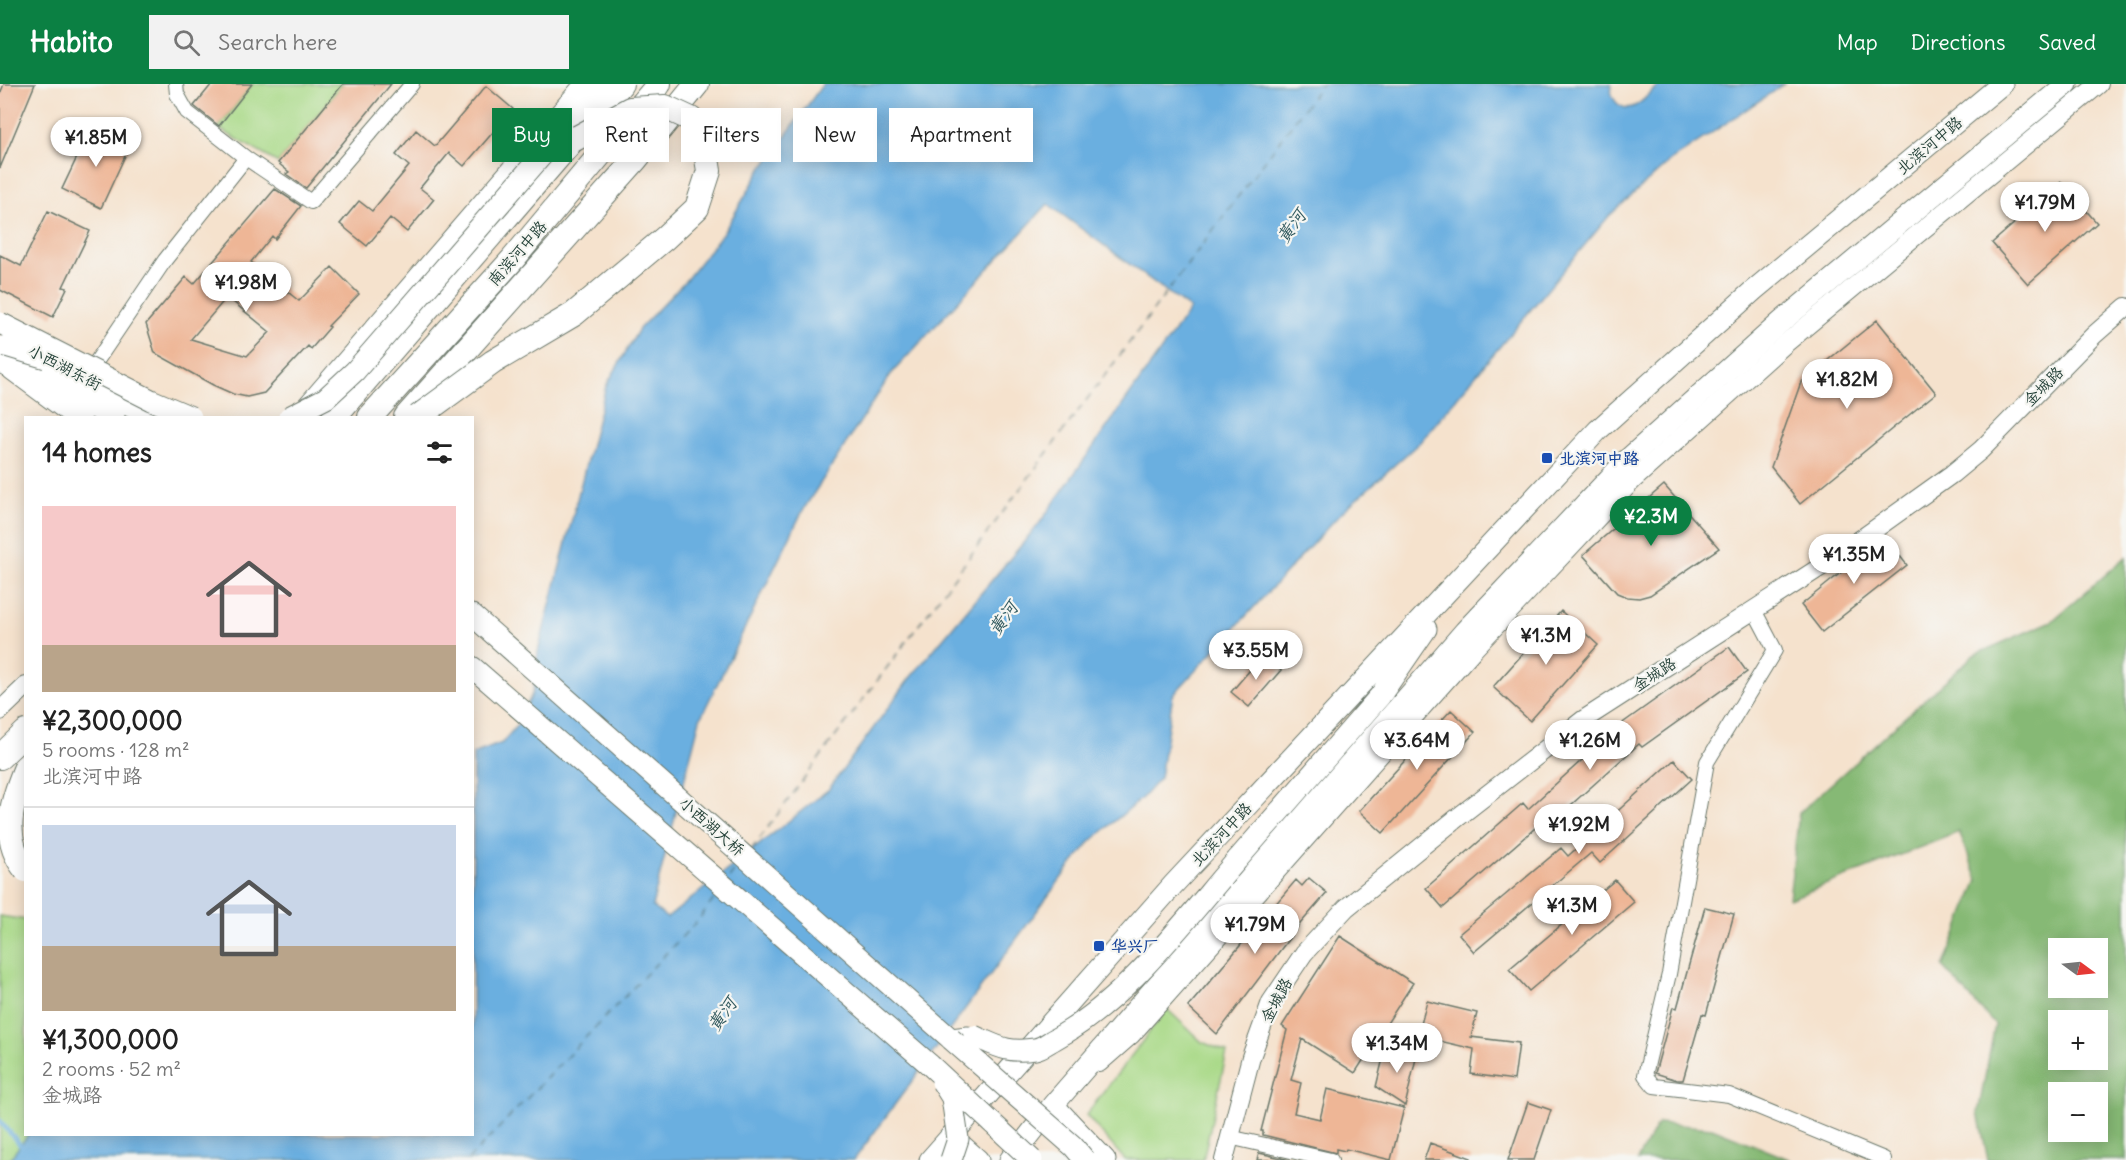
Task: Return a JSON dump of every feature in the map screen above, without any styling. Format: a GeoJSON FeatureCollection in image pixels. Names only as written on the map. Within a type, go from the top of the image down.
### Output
{"type":"FeatureCollection","features":[{"type":"Feature","properties":{"kind":"highway","name":"南滨河中路"},"geometry":{"type":"LineString","coordinates":[[572,131],[621,84]]}},
{"type":"Feature","properties":{"kind":"highway","name":"南滨河中路"},"geometry":{"type":"LineString","coordinates":[[371,416],[513,259],[659,84]]}},
{"type":"Feature","properties":{"kind":"highway"},"geometry":{"type":"LineString","coordinates":[[407,416],[636,159],[697,84]]}},
{"type":"Feature","properties":{"kind":"highway"},"geometry":{"type":"LineString","coordinates":[[419,416],[493,362],[574,314],[665,238],[697,208],[709,171],[704,140],[691,119],[665,106],[630,109],[572,133]]}},
{"type":"Feature","properties":{"kind":"highway","name":"南滨河中路"},"geometry":{"type":"LineString","coordinates":[[335,416],[546,162]]}},
{"type":"Feature","properties":{"kind":"highway"},"geometry":{"type":"LineString","coordinates":[[2,353],[78,416]]}},
{"type":"Feature","properties":{"kind":"highway"},"geometry":{"type":"LineString","coordinates":[[0,737],[24,714]]}},
{"type":"Feature","properties":{"kind":"highway"},"geometry":{"type":"LineString","coordinates":[[0,757],[24,734]]}},
{"type":"Feature","properties":{"kind":"highway"},"geometry":{"type":"LineString","coordinates":[[24,772],[6,818],[7,841],[17,862],[24,868]]}},
{"type":"Feature","properties":{"kind":"highway"},"geometry":{"type":"LineString","coordinates":[[0,802],[24,779]]}},
{"type":"Feature","properties":{"kind":"highway"},"geometry":{"type":"LineString","coordinates":[[0,832],[24,809]]}},
{"type":"Feature","properties":{"kind":"main road"},"geometry":{"type":"LineString","coordinates":[[572,129],[600,84]]}},
{"type":"Feature","properties":{"kind":"main road","name":"北滨河中路"},"geometry":{"type":"LineString","coordinates":[[930,1160],[1173,885],[1598,430],[1754,290],[2002,84]]}},
{"type":"Feature","properties":{"kind":"main road"},"geometry":{"type":"LineString","coordinates":[[1010,1160],[1053,1105],[1465,631],[1627,460],[1781,322],[2067,84]]}},
{"type":"Feature","properties":{"kind":"main road"},"geometry":{"type":"LineString","coordinates":[[292,416],[326,398],[355,371],[544,162]]}},
{"type":"Feature","properties":{"kind":"main road"},"geometry":{"type":"LineString","coordinates":[[0,323],[91,375],[188,416]]}},
{"type":"Feature","properties":{"kind":"main road"},"geometry":{"type":"LineString","coordinates":[[2,353],[91,375]]}},
{"type":"Feature","properties":{"kind":"main road"},"geometry":{"type":"LineString","coordinates":[[2,353],[112,416]]}},
{"type":"Feature","properties":{"kind":"main road"},"geometry":{"type":"LineString","coordinates":[[2,353],[151,416]]}},
{"type":"Feature","properties":{"kind":"main road"},"geometry":{"type":"LineString","coordinates":[[951,1039],[974,1036],[1004,1050],[1038,1049],[1094,1014],[1154,957],[1380,696],[1471,565]]}},
{"type":"Feature","properties":{"kind":"main road","name":"小西湖大桥"},"geometry":{"type":"LineString","coordinates":[[474,617],[914,1004],[1073,1146],[1085,1160]]}},
{"type":"Feature","properties":{"kind":"main road"},"geometry":{"type":"LineString","coordinates":[[474,669],[930,1065],[1032,1160]]}},
{"type":"Feature","properties":{"kind":"main road"},"geometry":{"type":"LineString","coordinates":[[930,1065],[952,1098],[958,1139],[951,1160]]}},
{"type":"Feature","properties":{"kind":"main road"},"geometry":{"type":"LineString","coordinates":[[998,1160],[1053,1105]]}},
{"type":"Feature","properties":{"kind":"main road"},"geometry":{"type":"LineString","coordinates":[[1053,1105],[1105,1160]]}},
{"type":"Feature","properties":{"kind":"main road"},"geometry":{"type":"LineString","coordinates":[[951,1136],[978,1160]]}},
{"type":"Feature","properties":{"kind":"street"},"geometry":{"type":"LineString","coordinates":[[176,84],[177,94],[187,112],[246,158],[311,202],[412,84]]}},
{"type":"Feature","properties":{"kind":"street"},"geometry":{"type":"LineString","coordinates":[[297,416],[584,84]]}},
{"type":"Feature","properties":{"kind":"street"},"geometry":{"type":"LineString","coordinates":[[1053,1105],[1131,1035],[1473,650],[1633,480],[1786,343],[2099,84]]}},
{"type":"Feature","properties":{"kind":"street"},"geometry":{"type":"LineString","coordinates":[[91,375],[165,260],[246,158]]}},
{"type":"Feature","properties":{"kind":"street","name":"金城路"},"geometry":{"type":"LineString","coordinates":[[1224,1160],[1251,1057],[1271,1002],[1304,953],[1346,908],[1583,720],[1836,557],[1952,474],[1981,450],[2094,335],[2126,307]]}},
{"type":"Feature","properties":{"kind":"street","name":"小西湖东街"},"geometry":{"type":"LineString","coordinates":[[91,375],[159,416]]}},
{"type":"Feature","properties":{"kind":"street"},"geometry":{"type":"LineString","coordinates":[[1754,610],[1775,650],[1707,762],[1669,974],[1645,1075],[1654,1086],[1729,1095],[1884,1159]]}},
{"type":"Feature","properties":{"kind":"street"},"geometry":{"type":"LineString","coordinates":[[0,711],[24,688]]}},
{"type":"Feature","properties":{"kind":"street"},"geometry":{"type":"LineString","coordinates":[[1229,1137],[1331,1160]]}},
{"type":"Feature","properties":{"kind":"green space"},"geometry":{"type":"Polygon","coordinates":[[[252,84],[343,84],[278,163],[218,128],[252,84]]]}},
{"type":"Feature","properties":{"kind":"green space"},"geometry":{"type":"Polygon","coordinates":[[[2126,557],[2126,1160],[1988,1160],[1978,1113],[1995,1025],[1943,967],[1978,880],[1959,832],[1789,899],[1799,813],[1974,655],[2052,621],[2126,557]]]}},
{"type":"Feature","properties":{"kind":"green space"},"geometry":{"type":"Polygon","coordinates":[[[0,916],[24,920],[24,1136],[27,1136],[9,1160],[0,1160],[0,916]]]}},
{"type":"Feature","properties":{"kind":"green space"},"geometry":{"type":"Polygon","coordinates":[[[1167,1009],[1202,1042],[1227,1052],[1203,1160],[1125,1160],[1086,1115],[1167,1009]]]}},
{"type":"Feature","properties":{"kind":"green space"},"geometry":{"type":"Polygon","coordinates":[[[1658,1123],[1712,1128],[1791,1160],[1637,1160],[1658,1123]]]}},
{"type":"Feature","properties":{"kind":"water","name":"黄河"},"geometry":{"type":"Polygon","coordinates":[[[823,84],[1611,84],[1612,96],[1616,102],[1628,108],[1639,104],[1659,84],[1784,84],[1670,161],[1609,216],[1420,442],[1341,513],[1173,695],[1160,778],[1142,798],[1091,841],[1065,873],[854,1160],[9,1160],[27,1136],[474,1136],[474,754],[502,743],[518,724],[533,692],[538,652],[606,386],[639,329],[686,280],[725,230],[767,162],[781,162],[781,142],[793,125],[793,162],[877,162],[877,108],[806,108],[823,84]],[[1048,204],[891,374],[803,510],[700,719],[652,906],[667,918],[829,789],[910,678],[1039,524],[1190,309],[1048,204]]]}},
{"type":"Feature","properties":{"kind":"building"},"geometry":{"type":"Polygon","coordinates":[[[4,84],[35,84],[0,168],[0,94],[4,84]]]}},
{"type":"Feature","properties":{"kind":"building"},"geometry":{"type":"Polygon","coordinates":[[[212,84],[252,84],[219,126],[194,106],[212,84]]]}},
{"type":"Feature","properties":{"kind":"building"},"geometry":{"type":"Polygon","coordinates":[[[343,84],[391,84],[306,188],[286,174],[289,172],[278,163],[343,84]]]}},
{"type":"Feature","properties":{"kind":"building"},"geometry":{"type":"Polygon","coordinates":[[[486,86],[512,108],[492,108],[492,133],[464,166],[449,153],[420,188],[434,199],[407,232],[390,218],[367,246],[340,224],[359,201],[372,211],[409,166],[396,155],[416,130],[435,146],[486,86]]]}},
{"type":"Feature","properties":{"kind":"building"},"geometry":{"type":"Polygon","coordinates":[[[89,132],[101,138],[106,133],[130,145],[101,208],[62,189],[89,132]]]}},
{"type":"Feature","properties":{"kind":"building"},"geometry":{"type":"Polygon","coordinates":[[[2061,182],[2097,223],[2028,284],[1992,243],[2061,182]]]}},
{"type":"Feature","properties":{"kind":"building"},"geometry":{"type":"Polygon","coordinates":[[[275,189],[301,206],[275,239],[272,236],[251,262],[299,301],[332,267],[359,294],[328,326],[330,327],[311,349],[308,346],[264,393],[247,397],[233,394],[213,385],[155,353],[146,324],[186,277],[194,284],[275,189]],[[227,297],[191,339],[247,356],[270,332],[227,297]]]}},
{"type":"Feature","properties":{"kind":"building"},"geometry":{"type":"Polygon","coordinates":[[[48,211],[90,231],[63,287],[67,288],[53,317],[0,290],[0,255],[21,266],[48,211]]]}},
{"type":"Feature","properties":{"kind":"building"},"geometry":{"type":"Polygon","coordinates":[[[1877,320],[1936,393],[1800,504],[1771,467],[1801,382],[1877,320]]]}},
{"type":"Feature","properties":{"kind":"building"},"geometry":{"type":"Polygon","coordinates":[[[1664,485],[1719,548],[1650,595],[1639,598],[1627,597],[1617,593],[1583,555],[1664,485]]]}},
{"type":"Feature","properties":{"kind":"building"},"geometry":{"type":"Polygon","coordinates":[[[1885,537],[1907,565],[1822,632],[1801,605],[1885,537]]]}},
{"type":"Feature","properties":{"kind":"building"},"geometry":{"type":"Polygon","coordinates":[[[1561,611],[1598,645],[1530,721],[1493,687],[1561,611]]]}},
{"type":"Feature","properties":{"kind":"building"},"geometry":{"type":"Polygon","coordinates":[[[1729,647],[1747,672],[1642,747],[1639,744],[1562,813],[1558,808],[1443,908],[1426,888],[1523,803],[1528,809],[1624,722],[1729,647]]]}},
{"type":"Feature","properties":{"kind":"building"},"geometry":{"type":"Polygon","coordinates":[[[1263,655],[1281,670],[1249,707],[1231,692],[1263,655]]]}},
{"type":"Feature","properties":{"kind":"building"},"geometry":{"type":"Polygon","coordinates":[[[1451,710],[1475,732],[1383,833],[1359,811],[1451,710]]]}},
{"type":"Feature","properties":{"kind":"building"},"geometry":{"type":"Polygon","coordinates":[[[1674,760],[1692,779],[1600,863],[1591,853],[1474,952],[1459,934],[1561,848],[1568,856],[1674,760]]]}},
{"type":"Feature","properties":{"kind":"building"},"geometry":{"type":"Polygon","coordinates":[[[1309,878],[1327,893],[1300,924],[1217,1034],[1188,1007],[1296,880],[1302,886],[1309,878]]]}},
{"type":"Feature","properties":{"kind":"building"},"geometry":{"type":"Polygon","coordinates":[[[1615,880],[1634,902],[1529,991],[1509,969],[1615,880]]]}},
{"type":"Feature","properties":{"kind":"building"},"geometry":{"type":"Polygon","coordinates":[[[1705,907],[1734,914],[1706,1015],[1702,1014],[1683,1080],[1677,1080],[1655,1073],[1673,1007],[1677,1008],[1705,907]]]}},
{"type":"Feature","properties":{"kind":"building"},"geometry":{"type":"Polygon","coordinates":[[[1340,936],[1413,983],[1355,1073],[1302,1039],[1291,1080],[1301,1083],[1294,1113],[1320,1119],[1327,1089],[1404,1108],[1391,1160],[1346,1149],[1345,1151],[1336,1149],[1336,1153],[1263,1135],[1261,1131],[1287,1030],[1282,1026],[1340,936]]]}},
{"type":"Feature","properties":{"kind":"building"},"geometry":{"type":"Polygon","coordinates":[[[1427,1001],[1477,1013],[1471,1037],[1519,1043],[1514,1080],[1471,1074],[1474,1049],[1418,1036],[1427,1001]]]}},
{"type":"Feature","properties":{"kind":"building"},"geometry":{"type":"Polygon","coordinates":[[[1386,1046],[1417,1054],[1405,1106],[1376,1087],[1386,1046]]]}},
{"type":"Feature","properties":{"kind":"building"},"geometry":{"type":"Polygon","coordinates":[[[1528,1102],[1551,1110],[1534,1160],[1508,1160],[1528,1102]]]}},
{"type":"Feature","properties":{"kind":"building"},"geometry":{"type":"Polygon","coordinates":[[[1430,1143],[1471,1158],[1471,1160],[1424,1160],[1430,1143]]]}},
{"type":"Feature","properties":{"kind":"building"},"geometry":{"type":"Polygon","coordinates":[[[1259,1153],[1290,1160],[1257,1160],[1259,1153]]]}},
{"type":"Feature","properties":{"kind":"waterway"},"geometry":{"type":"LineString","coordinates":[[0,1121],[33,1160]]}},
{"type":"Feature","properties":{"kind":"ferry route"},"geometry":{"type":"LineString","coordinates":[[751,850],[1322,84]]}},
{"type":"Feature","properties":{"kind":"ferry route"},"geometry":{"type":"LineString","coordinates":[[729,878],[739,865]]}},
{"type":"Feature","properties":{"kind":"ferry route"},"geometry":{"type":"LineString","coordinates":[[468,1160],[699,919],[718,894]]}},
{"type":"Feature","properties":{"kind":"place","name":"北滨河中路"},"geometry":{"type":"Point","coordinates":[1547,458]}},
{"type":"Feature","properties":{"kind":"place","name":"华兴厂"},"geometry":{"type":"Point","coordinates":[1099,946]}}]}
